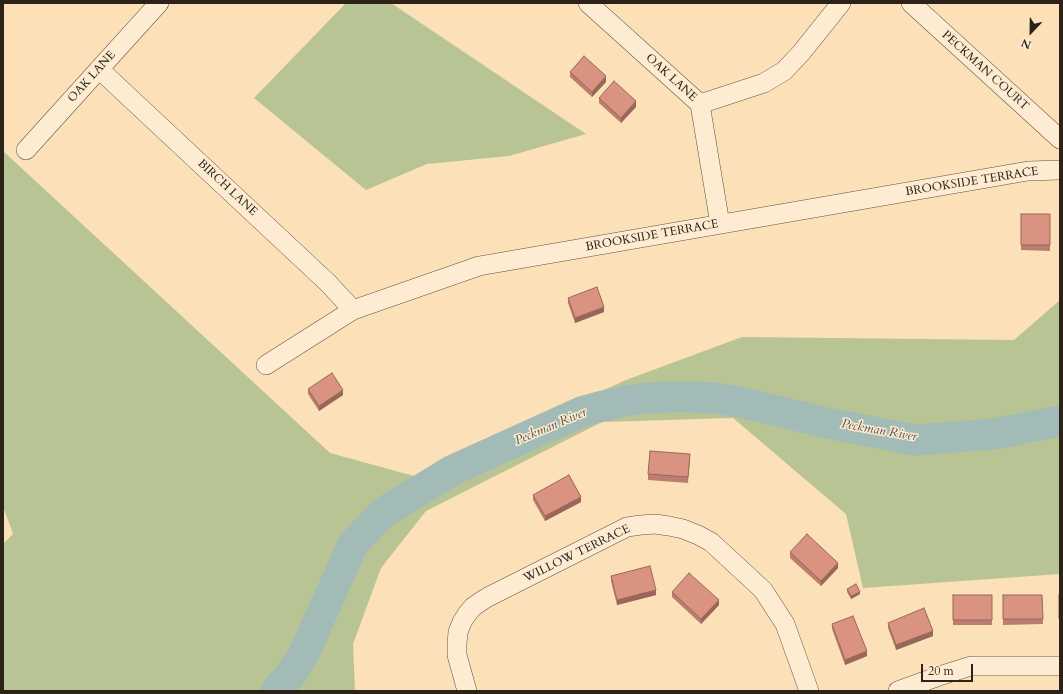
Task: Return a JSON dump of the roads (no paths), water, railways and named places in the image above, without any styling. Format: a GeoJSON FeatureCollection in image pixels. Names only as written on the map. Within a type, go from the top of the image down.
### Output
{"type":"FeatureCollection","features":[{"type":"Feature","properties":{"kind":"street","name":"OAK LANE"},"geometry":{"type":"LineString","coordinates":[[26,150],[159,3]]}},
{"type":"Feature","properties":{"kind":"street","name":"OAK LANE"},"geometry":{"type":"LineString","coordinates":[[588,3],[700,104],[720,224]]}},
{"type":"Feature","properties":{"kind":"street"},"geometry":{"type":"LineString","coordinates":[[700,104],[764,83],[784,71],[801,53],[841,3]]}},
{"type":"Feature","properties":{"kind":"street","name":"PECKMAN COURT"},"geometry":{"type":"LineString","coordinates":[[910,3],[1060,139]]}},
{"type":"Feature","properties":{"kind":"street","name":"BIRCH LANE"},"geometry":{"type":"LineString","coordinates":[[99,68],[328,283],[353,310]]}},
{"type":"Feature","properties":{"kind":"street","name":"BROOKSIDE TERRACE"},"geometry":{"type":"LineString","coordinates":[[266,365],[353,310],[479,266],[1028,171],[1060,170]]}},
{"type":"Feature","properties":{"kind":"street","name":"WILLOW TERRACE"},"geometry":{"type":"LineString","coordinates":[[467,691],[458,655],[457,644],[458,632],[462,622],[473,607],[488,597],[627,527],[655,524],[684,529],[698,534],[711,542],[763,590],[784,624],[809,691]]}},
{"type":"Feature","properties":{"kind":"street"},"geometry":{"type":"LineString","coordinates":[[898,691],[971,666],[1060,666]]}},
{"type":"Feature","properties":{"kind":"waterway","name":"Peckman River"},"geometry":{"type":"LineString","coordinates":[[276,691],[301,659],[353,544],[384,512],[453,470],[581,412],[625,401],[646,398],[716,398],[827,423],[915,440],[994,434],[1060,421]]}}]}
